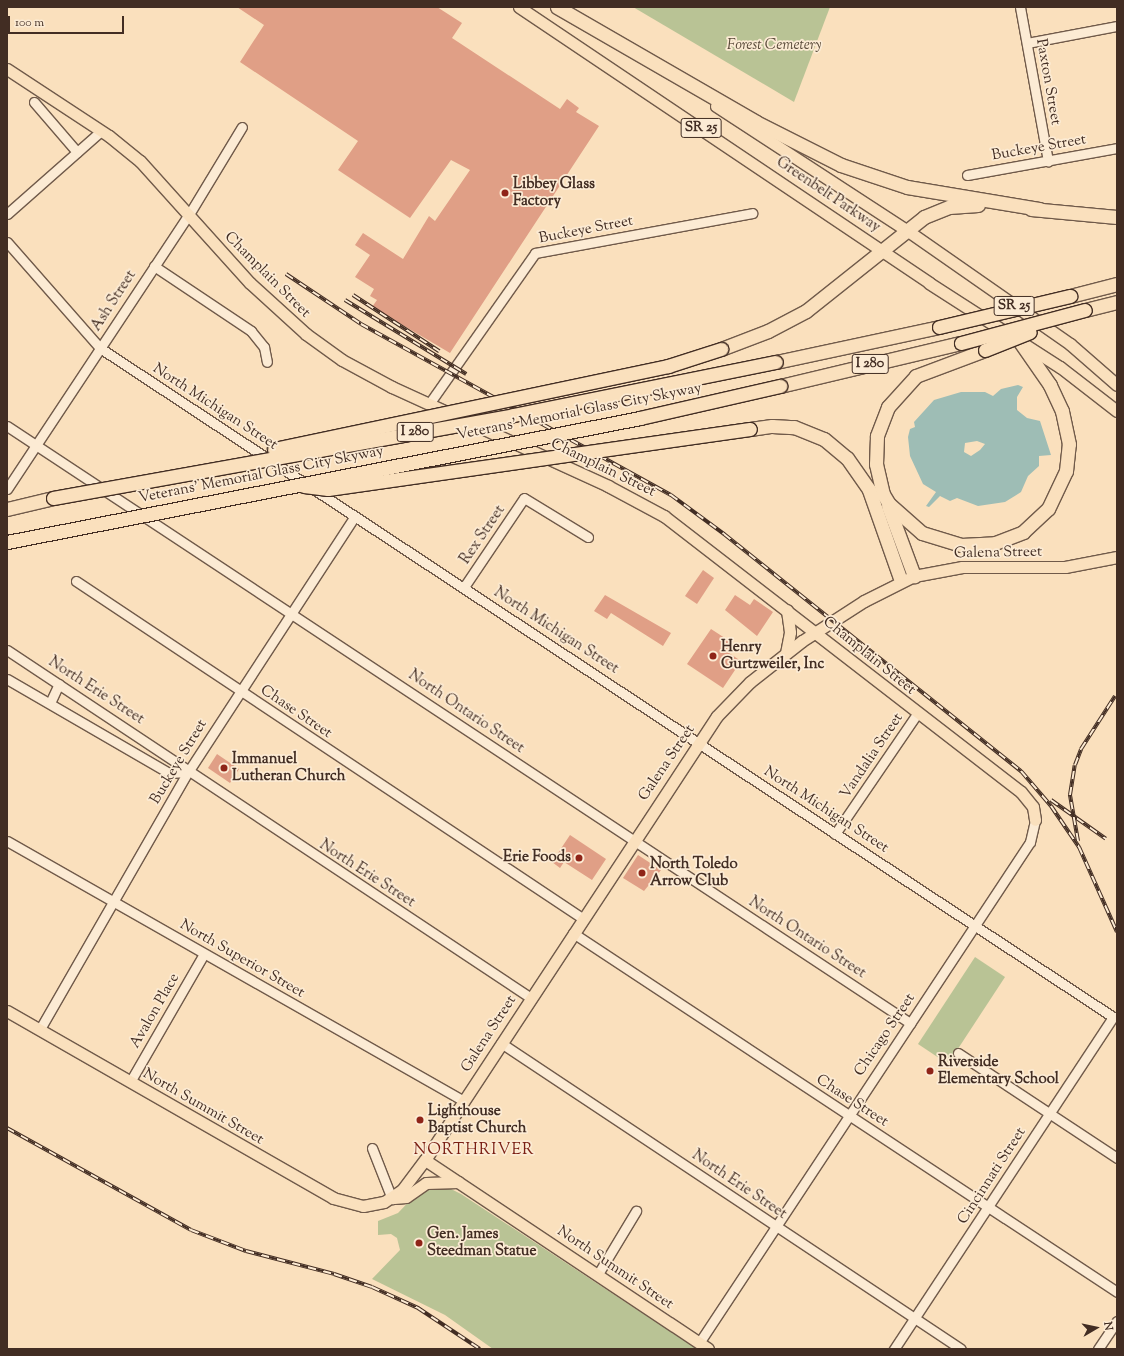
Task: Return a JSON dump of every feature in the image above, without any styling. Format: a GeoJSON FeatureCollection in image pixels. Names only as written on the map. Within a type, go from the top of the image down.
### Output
{"type":"FeatureCollection","features":[{"type":"Feature","properties":{"kind":"highway"},"geometry":{"type":"LineString","coordinates":[[557,7],[756,122],[841,165],[907,187],[1040,209]]}},
{"type":"Feature","properties":{"kind":"highway"},"geometry":{"type":"LineString","coordinates":[[53,498],[668,366],[721,349],[768,331],[806,311],[850,279],[882,250],[924,217],[949,206],[983,205],[1117,217]]}},
{"type":"Feature","properties":{"kind":"highway","name":"Veterans' Memorial Glass City Skyway"},"geometry":{"type":"LineString","coordinates":[[7,508],[53,498],[505,416],[776,362],[939,327],[1117,284]]}},
{"type":"Feature","properties":{"kind":"highway","name":"I 280"},"geometry":{"type":"LineString","coordinates":[[1086,310],[1117,302]]}},
{"type":"Feature","properties":{"kind":"highway"},"geometry":{"type":"LineString","coordinates":[[914,576],[883,494],[876,464],[877,436],[883,418],[896,396],[926,370],[985,350],[1086,310]]}},
{"type":"Feature","properties":{"kind":"highway","name":"Veterans' Memorial Glass City Skyway"},"geometry":{"type":"LineString","coordinates":[[7,542],[640,418],[961,343],[1086,310]]}},
{"type":"Feature","properties":{"kind":"highway"},"geometry":{"type":"LineString","coordinates":[[883,494],[909,524],[936,539],[961,546],[979,546],[1009,539],[1023,532],[1048,509],[1066,471],[1069,444],[1066,426],[1057,398],[1018,339]]}},
{"type":"Feature","properties":{"kind":"highway"},"geometry":{"type":"LineString","coordinates":[[292,485],[328,489],[772,426],[794,427],[824,439],[847,458],[869,490],[901,581]]}},
{"type":"Feature","properties":{"kind":"main road","name":"Greenbelt Parkway"},"geometry":{"type":"LineString","coordinates":[[519,7],[882,250],[1060,367],[1117,412]]}},
{"type":"Feature","properties":{"kind":"main road","name":"Greenbelt Parkway"},"geometry":{"type":"LineString","coordinates":[[557,7],[754,129],[908,231],[1070,344],[1117,385]]}},
{"type":"Feature","properties":{"kind":"main road","name":"Champlain Street"},"geometry":{"type":"LineString","coordinates":[[7,69],[140,161],[188,216],[271,305],[306,334],[342,360],[434,406],[553,460],[664,516],[787,610],[917,714],[1021,792],[1033,807],[1036,820]]}},
{"type":"Feature","properties":{"kind":"main road"},"geometry":{"type":"LineString","coordinates":[[1060,367],[1117,421]]}},
{"type":"Feature","properties":{"kind":"main road","name":"Galena Street"},"geometry":{"type":"LineString","coordinates":[[392,1199],[402,1190],[425,1160],[633,840],[731,698],[786,653],[815,633],[901,581],[914,576],[970,566],[1065,567],[1117,557]]}},
{"type":"Feature","properties":{"kind":"main road"},"geometry":{"type":"LineString","coordinates":[[786,653],[790,632],[787,610]]}},
{"type":"Feature","properties":{"kind":"main road","name":"North Summit Street"},"geometry":{"type":"LineString","coordinates":[[7,1010],[333,1198],[363,1206],[406,1197],[418,1186],[430,1182],[463,1184]]}},
{"type":"Feature","properties":{"kind":"main road","name":"North Summit Street"},"geometry":{"type":"LineString","coordinates":[[425,1160],[704,1346]]}},
{"type":"Feature","properties":{"kind":"street","name":"Paxton Street"},"geometry":{"type":"LineString","coordinates":[[1020,7],[1048,161]]}},
{"type":"Feature","properties":{"kind":"street"},"geometry":{"type":"LineString","coordinates":[[1027,43],[1117,26]]}},
{"type":"Feature","properties":{"kind":"street"},"geometry":{"type":"LineString","coordinates":[[34,102],[77,152]]}},
{"type":"Feature","properties":{"kind":"street","name":"Ash Street"},"geometry":{"type":"LineString","coordinates":[[7,489],[188,216],[242,127]]}},
{"type":"Feature","properties":{"kind":"street"},"geometry":{"type":"LineString","coordinates":[[7,214],[100,132]]}},
{"type":"Feature","properties":{"kind":"street","name":"Buckeye Street"},"geometry":{"type":"LineString","coordinates":[[967,176],[1117,148]]}},
{"type":"Feature","properties":{"kind":"street","name":"Buckeye Street"},"geometry":{"type":"LineString","coordinates":[[434,406],[535,253],[752,213]]}},
{"type":"Feature","properties":{"kind":"street","name":"North Michigan Street"},"geometry":{"type":"LineString","coordinates":[[7,242],[100,348],[976,925],[1113,1018]]}},
{"type":"Feature","properties":{"kind":"street"},"geometry":{"type":"LineString","coordinates":[[154,266],[251,331],[264,346],[267,362]]}},
{"type":"Feature","properties":{"kind":"street","name":"North Ontario Street"},"geometry":{"type":"LineString","coordinates":[[7,426],[910,1023]]}},
{"type":"Feature","properties":{"kind":"street","name":"Rex Street"},"geometry":{"type":"LineString","coordinates":[[464,587],[524,498],[588,537]]}},
{"type":"Feature","properties":{"kind":"street","name":"Buckeye Street"},"geometry":{"type":"LineString","coordinates":[[40,1029],[112,900],[188,772],[290,612],[354,516]]}},
{"type":"Feature","properties":{"kind":"street","name":"Chase Street"},"geometry":{"type":"LineString","coordinates":[[76,581],[582,918]]}},
{"type":"Feature","properties":{"kind":"street","name":"North Erie Street"},"geometry":{"type":"LineString","coordinates":[[7,650],[188,772],[531,998]]}},
{"type":"Feature","properties":{"kind":"street","name":"North Erie Street"},"geometry":{"type":"LineString","coordinates":[[7,679],[169,773],[188,772]]}},
{"type":"Feature","properties":{"kind":"street"},"geometry":{"type":"LineString","coordinates":[[50,703],[59,684]]}},
{"type":"Feature","properties":{"kind":"street","name":"Vandalia Street"},"geometry":{"type":"LineString","coordinates":[[836,834],[917,714]]}},
{"type":"Feature","properties":{"kind":"street","name":"Chicago Street"},"geometry":{"type":"LineString","coordinates":[[704,1346],[775,1226],[1030,842],[1036,820]]}},
{"type":"Feature","properties":{"kind":"street","name":"North Superior Street"},"geometry":{"type":"LineString","coordinates":[[7,840],[204,954],[464,1101]]}},
{"type":"Feature","properties":{"kind":"street","name":"Chase Street"},"geometry":{"type":"LineString","coordinates":[[572,933],[1117,1292]]}},
{"type":"Feature","properties":{"kind":"street","name":"Avalon Place"},"geometry":{"type":"LineString","coordinates":[[130,1082],[204,954]]}},
{"type":"Feature","properties":{"kind":"street","name":"Cincinnati Street"},"geometry":{"type":"LineString","coordinates":[[894,1349],[1113,1018]]}},
{"type":"Feature","properties":{"kind":"street","name":"North Erie Street"},"geometry":{"type":"LineString","coordinates":[[501,1043],[961,1349]]}},
{"type":"Feature","properties":{"kind":"street"},"geometry":{"type":"LineString","coordinates":[[958,1053],[1117,1158]]}},
{"type":"Feature","properties":{"kind":"street"},"geometry":{"type":"LineString","coordinates":[[372,1148],[392,1199]]}},
{"type":"Feature","properties":{"kind":"street"},"geometry":{"type":"LineString","coordinates":[[598,1274],[636,1211]]}},
{"type":"Feature","properties":{"kind":"street"},"geometry":{"type":"LineString","coordinates":[[1098,1349],[1117,1321]]}},
{"type":"Feature","properties":{"kind":"green space","name":"Forest Cemetery"},"geometry":{"type":"Polygon","coordinates":[[[633,7],[830,7],[794,102],[633,7]]]}},
{"type":"Feature","properties":{"kind":"green space"},"geometry":{"type":"Polygon","coordinates":[[[975,957],[1005,977],[948,1064],[918,1044],[975,957]]]}},
{"type":"Feature","properties":{"kind":"green space"},"geometry":{"type":"Polygon","coordinates":[[[443,1185],[461,1194],[697,1349],[493,1349],[445,1315],[372,1279],[400,1250],[397,1238],[391,1234],[378,1235],[378,1221],[398,1213],[421,1189],[443,1185]]]}},
{"type":"Feature","properties":{"kind":"water"},"geometry":{"type":"Polygon","coordinates":[[[1018,385],[1023,387],[1017,397],[1017,410],[1027,418],[1040,421],[1051,455],[1039,456],[1039,466],[1028,476],[1021,492],[1005,502],[978,506],[957,498],[950,501],[940,496],[929,507],[926,506],[936,492],[923,484],[910,456],[908,437],[910,429],[915,427],[914,422],[934,400],[961,392],[985,392],[993,396],[1001,389],[1018,385]],[[977,441],[965,443],[964,452],[971,456],[980,450],[985,444],[977,441]]]}},
{"type":"Feature","properties":{"kind":"building","name":"Libbey Glass Factory"},"geometry":{"type":"Polygon","coordinates":[[[237,7],[437,7],[462,23],[452,38],[560,109],[567,99],[579,108],[576,112],[599,126],[450,353],[372,307],[377,300],[370,296],[374,289],[355,277],[370,255],[355,245],[363,233],[403,259],[429,216],[435,221],[470,170],[451,160],[410,218],[338,170],[358,141],[240,62],[264,25],[237,7]]]}},
{"type":"Feature","properties":{"kind":"building","name":"Henry Gurtzweiler, Inc"},"geometry":{"type":"Polygon","coordinates":[[[703,570],[714,578],[697,604],[685,596],[703,570]]]}},
{"type":"Feature","properties":{"kind":"building"},"geometry":{"type":"Polygon","coordinates":[[[605,595],[671,633],[663,646],[611,613],[607,619],[594,611],[605,595]]]}},
{"type":"Feature","properties":{"kind":"building","name":"Henry Gurtzweiler, Inc"},"geometry":{"type":"Polygon","coordinates":[[[735,595],[750,605],[754,599],[773,612],[757,636],[725,610],[735,595]]]}},
{"type":"Feature","properties":{"kind":"building","name":"Henry Gurtzweiler, Inc"},"geometry":{"type":"Polygon","coordinates":[[[711,629],[731,642],[726,651],[741,661],[723,688],[687,664],[711,629]]]}},
{"type":"Feature","properties":{"kind":"building","name":"Immanuel Lutheran Church"},"geometry":{"type":"Polygon","coordinates":[[[217,754],[239,769],[230,783],[208,768],[217,754]]]}},
{"type":"Feature","properties":{"kind":"building","name":"Erie Foods"},"geometry":{"type":"Polygon","coordinates":[[[570,835],[606,859],[592,880],[564,862],[560,868],[552,862],[570,835]]]}},
{"type":"Feature","properties":{"kind":"building","name":"North Toledo Arrow Club"},"geometry":{"type":"Polygon","coordinates":[[[638,855],[661,870],[644,891],[623,878],[638,855]]]}},
{"type":"Feature","properties":{"kind":"railway"},"geometry":{"type":"LineString","coordinates":[[286,274],[361,324],[671,495],[724,534],[1021,771],[1051,806],[1079,847],[1117,932]]}},
{"type":"Feature","properties":{"kind":"railway"},"geometry":{"type":"LineString","coordinates":[[353,295],[439,351]]}},
{"type":"Feature","properties":{"kind":"railway"},"geometry":{"type":"LineString","coordinates":[[345,300],[466,374]]}},
{"type":"Feature","properties":{"kind":"railway"},"geometry":{"type":"LineString","coordinates":[[1078,841],[1070,795],[1075,765],[1081,749],[1115,696]]}},
{"type":"Feature","properties":{"kind":"railway"},"geometry":{"type":"LineString","coordinates":[[1051,800],[1106,839]]}},
{"type":"Feature","properties":{"kind":"railway"},"geometry":{"type":"LineString","coordinates":[[7,1128],[191,1230],[246,1251],[334,1274],[372,1287],[418,1308],[480,1349]]}},
{"type":"Feature","properties":{"kind":"place","name":"Libbey Glass Factory"},"geometry":{"type":"Point","coordinates":[505,193]}},
{"type":"Feature","properties":{"kind":"place","name":"Henry Gurtzweiler, Inc"},"geometry":{"type":"Point","coordinates":[713,656]}},
{"type":"Feature","properties":{"kind":"place","name":"Immanuel Lutheran Church"},"geometry":{"type":"Point","coordinates":[224,768]}},
{"type":"Feature","properties":{"kind":"place","name":"Erie Foods"},"geometry":{"type":"Point","coordinates":[579,858]}},
{"type":"Feature","properties":{"kind":"place","name":"North Toledo Arrow Club"},"geometry":{"type":"Point","coordinates":[642,873]}},
{"type":"Feature","properties":{"kind":"place","name":"Riverside Elementary School"},"geometry":{"type":"Point","coordinates":[930,1071]}},
{"type":"Feature","properties":{"kind":"place","name":"Lighthouse Baptist Church"},"geometry":{"type":"Point","coordinates":[420,1120]}},
{"type":"Feature","properties":{"kind":"place","name":"Gen. James Steedman Statue"},"geometry":{"type":"Point","coordinates":[419,1243]}},
{"type":"Feature","properties":{"kind":"district","name":"NORTHRIVER"},"geometry":{"type":"Point","coordinates":[474,1151]}}]}
